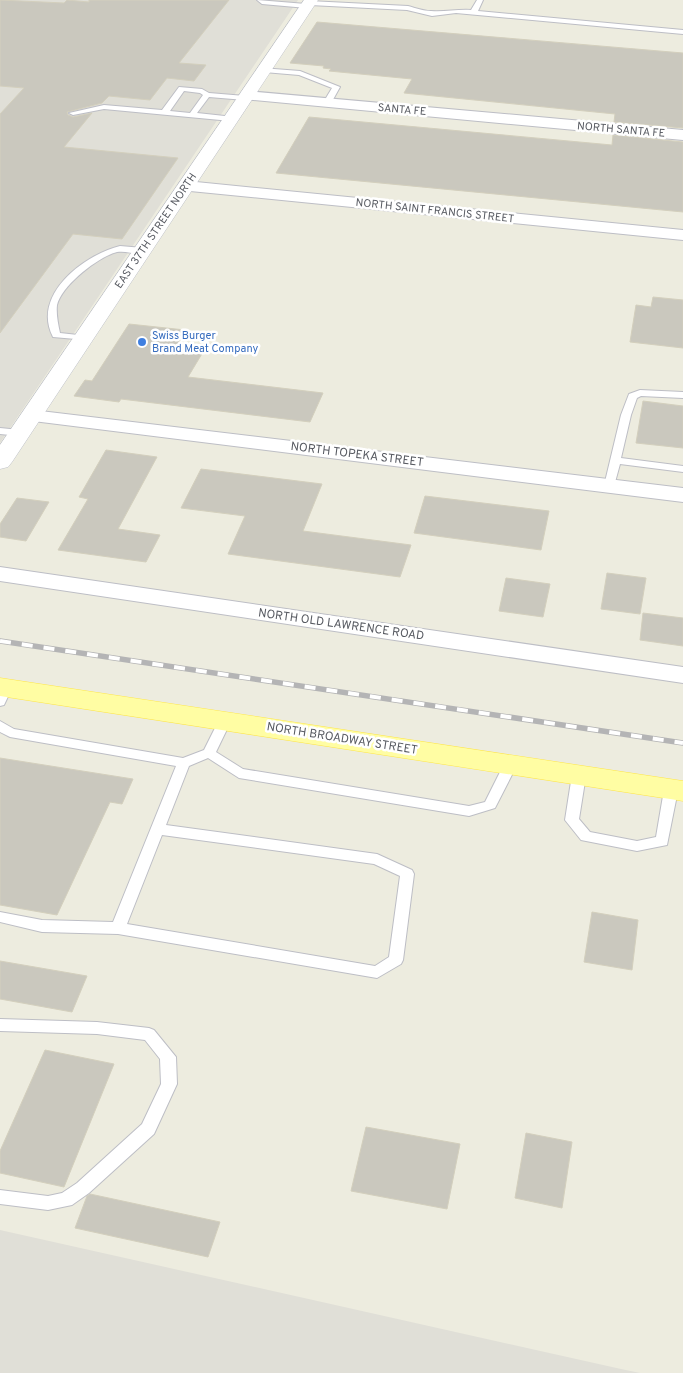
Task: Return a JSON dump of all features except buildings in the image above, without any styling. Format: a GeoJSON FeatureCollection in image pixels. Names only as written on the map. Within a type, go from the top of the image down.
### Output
{"type":"FeatureCollection","features":[{"type":"Feature","properties":{"kind":"main road","name":"EAST 37TH STREET NORTH"},"geometry":{"type":"LineString","coordinates":[[0,462],[309,3]]}},
{"type":"Feature","properties":{"kind":"main road","name":"NORTH BROADWAY STREET"},"geometry":{"type":"LineString","coordinates":[[2,692],[225,721],[677,790]]}},
{"type":"Feature","properties":{"kind":"street","name":"SANTA FE"},"geometry":{"type":"LineString","coordinates":[[246,97],[558,124]]}},
{"type":"Feature","properties":{"kind":"street","name":"NORTH SANTA FE"},"geometry":{"type":"LineString","coordinates":[[558,124],[683,135]]}},
{"type":"Feature","properties":{"kind":"street","name":"NORTH SAINT FRANCIS STREET"},"geometry":{"type":"LineString","coordinates":[[186,186],[683,235]]}},
{"type":"Feature","properties":{"kind":"street","name":"NORTH TOPEKA STREET"},"geometry":{"type":"LineString","coordinates":[[32,416],[683,495]]}},
{"type":"Feature","properties":{"kind":"street","name":"NORTH OLD LAWRENCE ROAD"},"geometry":{"type":"LineString","coordinates":[[0,574],[683,675]]}},
{"type":"Feature","properties":{"kind":"lane"},"geometry":{"type":"LineString","coordinates":[[260,0],[262,2],[408,8],[420,13],[474,12],[683,32]]}},
{"type":"Feature","properties":{"kind":"lane"},"geometry":{"type":"LineString","coordinates":[[474,12],[480,0]]}},
{"type":"Feature","properties":{"kind":"lane"},"geometry":{"type":"LineString","coordinates":[[264,70],[300,73],[336,87],[327,103]]}},
{"type":"Feature","properties":{"kind":"lane"},"geometry":{"type":"LineString","coordinates":[[164,113],[182,89],[202,91],[207,94],[246,97]]}},
{"type":"Feature","properties":{"kind":"lane"},"geometry":{"type":"LineString","coordinates":[[192,115],[207,94]]}},
{"type":"Feature","properties":{"kind":"lane"},"geometry":{"type":"LineString","coordinates":[[73,113],[104,107],[232,119]]}},
{"type":"Feature","properties":{"kind":"lane"},"geometry":{"type":"LineString","coordinates":[[84,338],[56,335],[52,320],[54,302],[74,275],[102,255],[120,249],[143,251]]}},
{"type":"Feature","properties":{"kind":"lane"},"geometry":{"type":"LineString","coordinates":[[609,486],[626,415],[633,396],[640,393],[683,395]]}},
{"type":"Feature","properties":{"kind":"lane"},"geometry":{"type":"LineString","coordinates":[[0,431],[20,433]]}},
{"type":"Feature","properties":{"kind":"lane"},"geometry":{"type":"LineString","coordinates":[[616,460],[683,469]]}},
{"type":"Feature","properties":{"kind":"lane"},"geometry":{"type":"LineString","coordinates":[[0,725],[10,733],[184,763],[209,753],[225,721]]}},
{"type":"Feature","properties":{"kind":"lane"},"geometry":{"type":"LineString","coordinates":[[209,753],[239,772],[469,811],[490,805],[510,765]]}},
{"type":"Feature","properties":{"kind":"lane"},"geometry":{"type":"LineString","coordinates":[[118,928],[184,763]]}},
{"type":"Feature","properties":{"kind":"lane"},"geometry":{"type":"LineString","coordinates":[[579,775],[572,820],[586,836],[637,846],[662,841],[677,790]]}},
{"type":"Feature","properties":{"kind":"lane"},"geometry":{"type":"LineString","coordinates":[[0,916],[42,926],[118,928],[377,972],[396,960],[407,874],[378,859],[158,829]]}},
{"type":"Feature","properties":{"kind":"lane"},"geometry":{"type":"LineString","coordinates":[[0,1025],[97,1028],[149,1034],[168,1057],[169,1084],[148,1129],[83,1188],[66,1200],[48,1203],[0,1197]]}},
{"type":"Feature","properties":{"kind":"shaded area"},"geometry":{"type":"Polygon","coordinates":[[[0,0],[298,0],[0,443],[0,0]]]}},
{"type":"Feature","properties":{"kind":"shaded area"},"geometry":{"type":"Polygon","coordinates":[[[0,1230],[621,1369],[640,1373],[0,1373],[0,1230]]]}},
{"type":"Feature","properties":{"kind":"railway"},"geometry":{"type":"LineString","coordinates":[[0,641],[683,743]]}},
{"type":"Feature","properties":{"kind":"place","name":"Swiss Burger Brand Meat Company"},"geometry":{"type":"Point","coordinates":[142,342]}}]}
